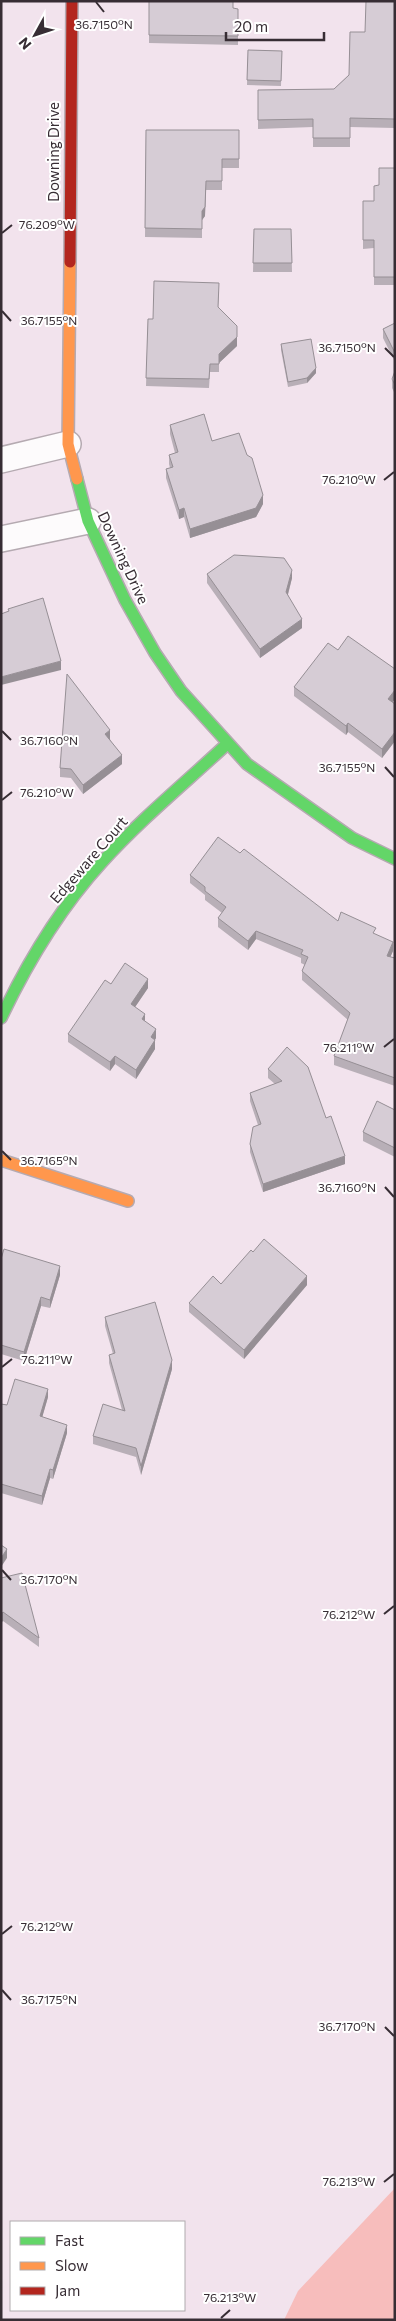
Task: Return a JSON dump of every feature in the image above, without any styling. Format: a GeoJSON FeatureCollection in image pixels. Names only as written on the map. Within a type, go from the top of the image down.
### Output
{"type":"FeatureCollection","features":[{"type":"Feature","properties":{"kind":"street","name":"Downing Drive"},"geometry":{"type":"LineString","coordinates":[[72,1],[68,444],[88,521],[125,600],[155,653],[182,691],[227,744],[247,764],[290,796],[352,838],[395,859]]}},
{"type":"Feature","properties":{"kind":"street"},"geometry":{"type":"LineString","coordinates":[[1,460],[68,444]]}},
{"type":"Feature","properties":{"kind":"street"},"geometry":{"type":"LineString","coordinates":[[1,539],[88,521]]}},
{"type":"Feature","properties":{"kind":"street","name":"Edgeware Court"},"geometry":{"type":"LineString","coordinates":[[1,1018],[38,946],[71,898],[119,843],[227,744]]}},
{"type":"Feature","properties":{"kind":"street"},"geometry":{"type":"LineString","coordinates":[[1,1160],[128,1201]]}},
{"type":"Feature","properties":{"kind":"shaded area"},"geometry":{"type":"Polygon","coordinates":[[[395,2188],[395,2320],[284,2320],[298,2291],[395,2188]]]}},
{"type":"Feature","properties":{"kind":"building"},"geometry":{"type":"Polygon","coordinates":[[[149,1],[233,1],[233,8],[238,9],[238,36],[149,35],[149,1]]]}},
{"type":"Feature","properties":{"kind":"building"},"geometry":{"type":"Polygon","coordinates":[[[366,1],[395,1],[395,119],[350,118],[350,138],[313,138],[313,119],[258,120],[258,90],[334,89],[349,75],[350,32],[365,32],[366,1]]]}},
{"type":"Feature","properties":{"kind":"building"},"geometry":{"type":"Polygon","coordinates":[[[248,50],[282,51],[281,81],[247,80],[248,50]]]}},
{"type":"Feature","properties":{"kind":"building"},"geometry":{"type":"Polygon","coordinates":[[[146,130],[239,130],[239,159],[222,159],[222,181],[206,181],[202,229],[145,228],[146,130]]]}},
{"type":"Feature","properties":{"kind":"building"},"geometry":{"type":"Polygon","coordinates":[[[379,168],[395,168],[395,277],[374,277],[374,240],[363,240],[363,201],[374,201],[374,186],[379,185],[379,168]]]}},
{"type":"Feature","properties":{"kind":"building"},"geometry":{"type":"Polygon","coordinates":[[[254,229],[291,229],[292,263],[253,263],[254,229]]]}},
{"type":"Feature","properties":{"kind":"building"},"geometry":{"type":"Polygon","coordinates":[[[154,281],[219,283],[218,307],[237,326],[237,337],[219,354],[219,364],[210,364],[209,379],[146,378],[148,319],[153,319],[154,281]]]}},
{"type":"Feature","properties":{"kind":"building"},"geometry":{"type":"Polygon","coordinates":[[[395,323],[395,353],[383,329],[395,323]]]}},
{"type":"Feature","properties":{"kind":"building"},"geometry":{"type":"Polygon","coordinates":[[[311,339],[316,368],[307,378],[288,382],[281,344],[311,339]]]}},
{"type":"Feature","properties":{"kind":"building"},"geometry":{"type":"Polygon","coordinates":[[[395,371],[395,385],[392,379],[395,371]]]}},
{"type":"Feature","properties":{"kind":"building"},"geometry":{"type":"Polygon","coordinates":[[[204,414],[212,441],[239,433],[247,455],[252,458],[263,495],[256,508],[190,529],[184,508],[179,510],[166,469],[173,467],[169,455],[178,452],[170,425],[204,414]]]}},
{"type":"Feature","properties":{"kind":"building"},"geometry":{"type":"Polygon","coordinates":[[[234,555],[284,558],[292,570],[286,592],[302,619],[260,649],[207,574],[234,555]]]}},
{"type":"Feature","properties":{"kind":"building"},"geometry":{"type":"Polygon","coordinates":[[[43,598],[61,661],[1,677],[1,614],[9,611],[8,609],[43,598]]]}},
{"type":"Feature","properties":{"kind":"building"},"geometry":{"type":"Polygon","coordinates":[[[348,636],[395,669],[395,690],[388,699],[395,704],[395,732],[382,749],[348,723],[346,726],[294,687],[328,643],[338,650],[348,636]]]}},
{"type":"Feature","properties":{"kind":"building"},"geometry":{"type":"Polygon","coordinates":[[[67,674],[110,730],[105,734],[122,755],[83,785],[71,769],[60,768],[67,674]]]}},
{"type":"Feature","properties":{"kind":"building"},"geometry":{"type":"Polygon","coordinates":[[[218,837],[240,853],[244,849],[338,921],[341,912],[376,928],[373,933],[393,942],[387,956],[395,958],[395,1078],[334,1056],[350,1013],[302,971],[308,957],[301,954],[303,950],[256,931],[248,941],[218,918],[226,907],[205,891],[205,887],[190,875],[218,837]]]}},
{"type":"Feature","properties":{"kind":"building"},"geometry":{"type":"Polygon","coordinates":[[[125,963],[148,979],[131,1004],[145,1014],[142,1019],[156,1029],[151,1037],[155,1040],[136,1070],[115,1056],[110,1062],[68,1034],[105,980],[111,984],[125,963]]]}},
{"type":"Feature","properties":{"kind":"building"},"geometry":{"type":"Polygon","coordinates":[[[287,1047],[308,1067],[326,1118],[331,1116],[345,1156],[263,1184],[250,1144],[253,1127],[261,1124],[250,1093],[282,1081],[268,1069],[287,1047]]]}},
{"type":"Feature","properties":{"kind":"building"},"geometry":{"type":"Polygon","coordinates":[[[377,1101],[395,1110],[395,1148],[363,1132],[377,1101]]]}},
{"type":"Feature","properties":{"kind":"building"},"geometry":{"type":"Polygon","coordinates":[[[264,1239],[307,1276],[244,1350],[189,1303],[213,1276],[221,1284],[251,1250],[253,1252],[264,1239]]]}},
{"type":"Feature","properties":{"kind":"building"},"geometry":{"type":"Polygon","coordinates":[[[4,1249],[60,1266],[50,1300],[41,1297],[24,1352],[1,1345],[1,1259],[4,1249]]]}},
{"type":"Feature","properties":{"kind":"building"},"geometry":{"type":"Polygon","coordinates":[[[155,1302],[172,1360],[141,1466],[136,1448],[93,1436],[103,1404],[125,1411],[109,1355],[115,1353],[105,1317],[155,1302]]]}},
{"type":"Feature","properties":{"kind":"building"},"geometry":{"type":"Polygon","coordinates":[[[15,1379],[48,1389],[40,1416],[67,1425],[53,1470],[50,1469],[42,1496],[1,1484],[1,1404],[7,1405],[15,1379]]]}},
{"type":"Feature","properties":{"kind":"building"},"geometry":{"type":"Polygon","coordinates":[[[1,1545],[7,1549],[1,1558],[1,1545]]]}},
{"type":"Feature","properties":{"kind":"building"},"geometry":{"type":"Polygon","coordinates":[[[22,1573],[39,1638],[3,1612],[1,1614],[1,1578],[22,1573]]]}},
{"type":"Feature","properties":{"kind":"traffic: fast"},"geometry":{"type":"LineString","coordinates":[[77,479],[88,521],[125,600],[155,653],[181,691],[247,764],[352,838],[395,859]]}},
{"type":"Feature","properties":{"kind":"traffic: fast"},"geometry":{"type":"LineString","coordinates":[[1,1018],[22,976],[72,898],[102,862],[132,831],[227,744]]}},
{"type":"Feature","properties":{"kind":"traffic: slow"},"geometry":{"type":"LineString","coordinates":[[70,262],[68,444],[77,479]]}},
{"type":"Feature","properties":{"kind":"traffic: slow"},"geometry":{"type":"LineString","coordinates":[[1,1160],[128,1201]]}},
{"type":"Feature","properties":{"kind":"traffic: jam"},"geometry":{"type":"LineString","coordinates":[[70,262],[72,1]]}}]}
